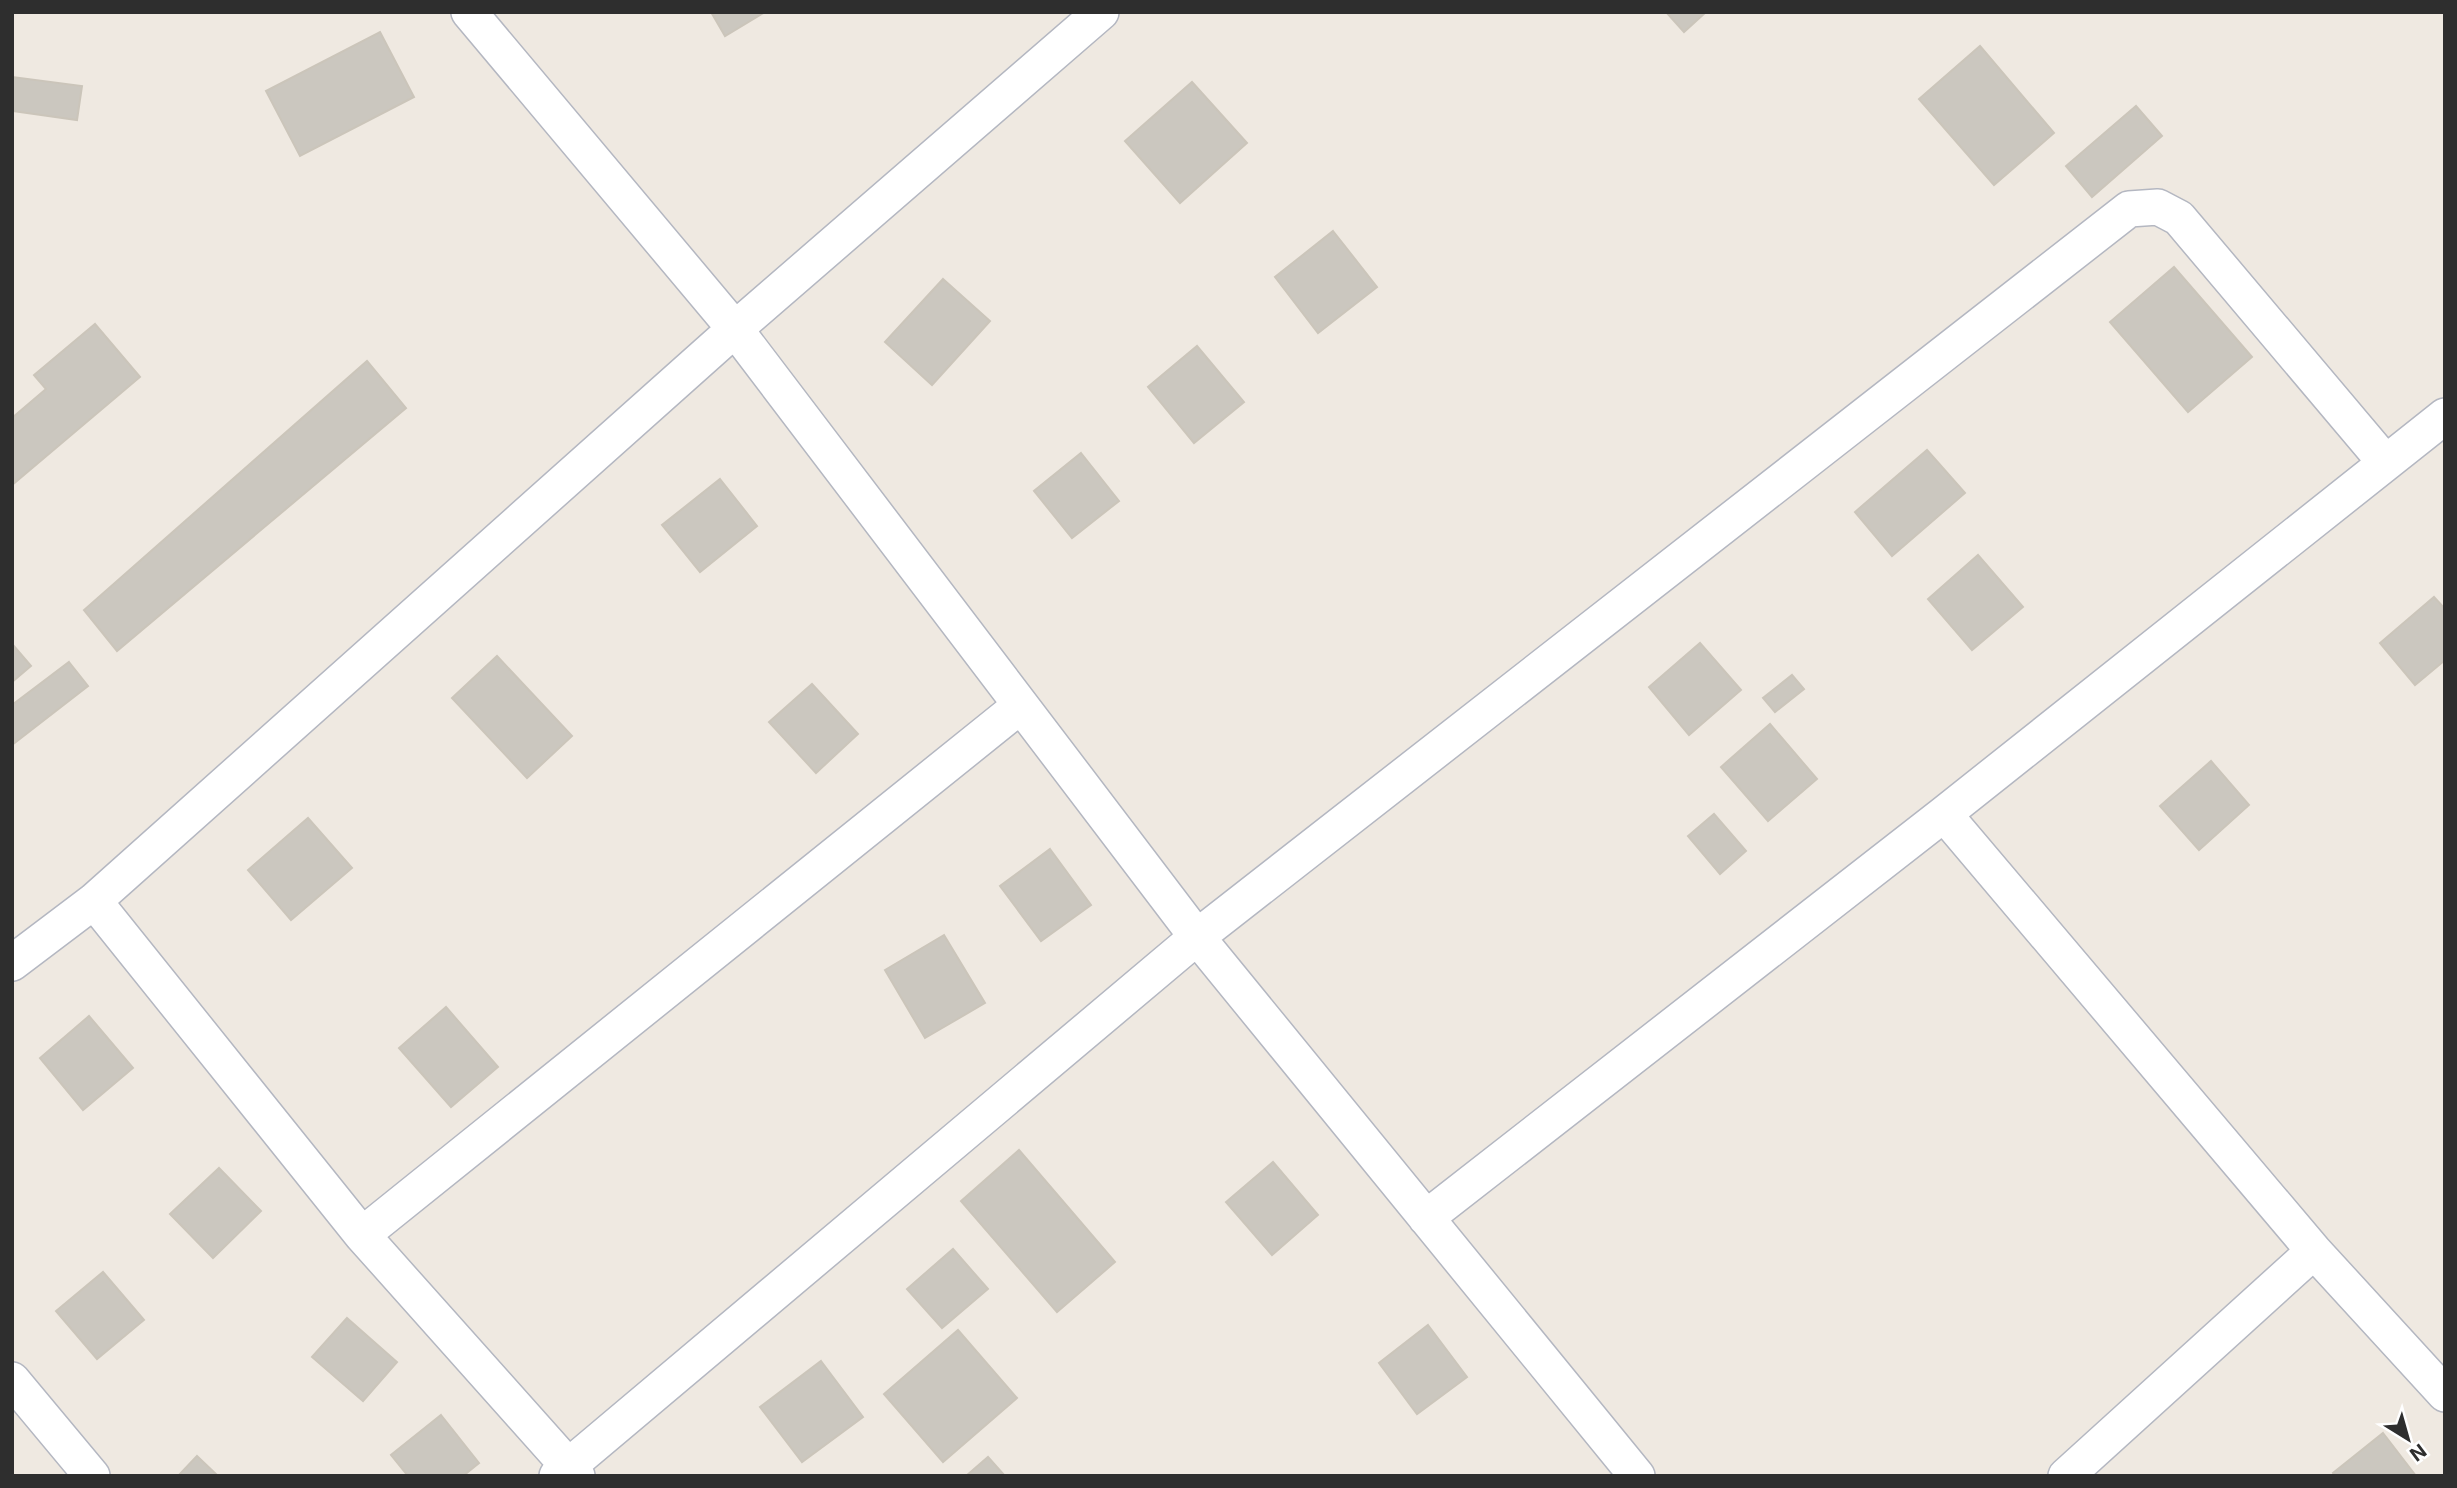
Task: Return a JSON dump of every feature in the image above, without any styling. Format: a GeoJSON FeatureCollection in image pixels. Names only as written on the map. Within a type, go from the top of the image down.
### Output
{"type":"FeatureCollection","features":[{"type":"Feature","properties":{"kind":"street"},"geometry":{"type":"LineString","coordinates":[[469,12],[736,329],[1197,937],[1637,1476]]}},
{"type":"Feature","properties":{"kind":"street"},"geometry":{"type":"LineString","coordinates":[[12,963],[94,901],[736,329],[1101,12]]}},
{"type":"Feature","properties":{"kind":"street"},"geometry":{"type":"LineString","coordinates":[[94,901],[362,1235],[567,1473],[1197,937],[2129,209],[2158,207],[2179,218],[2385,462]]}},
{"type":"Feature","properties":{"kind":"street"},"geometry":{"type":"LineString","coordinates":[[1426,1218],[1944,814],[2445,416]]}},
{"type":"Feature","properties":{"kind":"street"},"geometry":{"type":"LineString","coordinates":[[362,1235],[1020,706]]}},
{"type":"Feature","properties":{"kind":"street"},"geometry":{"type":"LineString","coordinates":[[1944,814],[2314,1251],[2445,1394]]}},
{"type":"Feature","properties":{"kind":"street"},"geometry":{"type":"LineString","coordinates":[[2066,1476],[2314,1251]]}},
{"type":"Feature","properties":{"kind":"street"},"geometry":{"type":"LineString","coordinates":[[12,1380],[92,1476]]}},
{"type":"Feature","properties":{"kind":"building"},"geometry":{"type":"Polygon","coordinates":[[[711,12],[765,12],[725,36],[711,12]]]}},
{"type":"Feature","properties":{"kind":"building"},"geometry":{"type":"Polygon","coordinates":[[[1666,12],[1706,12],[1684,32],[1666,12]]]}},
{"type":"Feature","properties":{"kind":"building"},"geometry":{"type":"Polygon","coordinates":[[[380,32],[414,97],[300,156],[266,91],[380,32]]]}},
{"type":"Feature","properties":{"kind":"building"},"geometry":{"type":"Polygon","coordinates":[[[1980,46],[2054,133],[1994,185],[1919,99],[1980,46]]]}},
{"type":"Feature","properties":{"kind":"building"},"geometry":{"type":"Polygon","coordinates":[[[12,77],[82,86],[77,120],[12,111],[12,77]]]}},
{"type":"Feature","properties":{"kind":"building"},"geometry":{"type":"Polygon","coordinates":[[[1192,82],[1247,143],[1180,203],[1125,141],[1192,82]]]}},
{"type":"Feature","properties":{"kind":"building"},"geometry":{"type":"Polygon","coordinates":[[[2136,106],[2162,136],[2092,197],[2066,166],[2136,106]]]}},
{"type":"Feature","properties":{"kind":"building"},"geometry":{"type":"Polygon","coordinates":[[[1333,231],[1377,287],[1318,333],[1275,277],[1333,231]]]}},
{"type":"Feature","properties":{"kind":"building"},"geometry":{"type":"Polygon","coordinates":[[[2174,267],[2252,357],[2188,412],[2110,322],[2174,267]]]}},
{"type":"Feature","properties":{"kind":"building"},"geometry":{"type":"Polygon","coordinates":[[[943,279],[990,321],[932,385],[885,342],[943,279]]]}},
{"type":"Feature","properties":{"kind":"building"},"geometry":{"type":"Polygon","coordinates":[[[95,324],[140,377],[12,485],[12,418],[46,389],[34,375],[95,324]]]}},
{"type":"Feature","properties":{"kind":"building"},"geometry":{"type":"Polygon","coordinates":[[[1197,346],[1244,402],[1194,443],[1148,387],[1197,346]]]}},
{"type":"Feature","properties":{"kind":"building"},"geometry":{"type":"Polygon","coordinates":[[[367,361],[406,408],[117,651],[84,610],[367,361]]]}},
{"type":"Feature","properties":{"kind":"building"},"geometry":{"type":"Polygon","coordinates":[[[1927,450],[1965,493],[1892,556],[1855,512],[1927,450]]]}},
{"type":"Feature","properties":{"kind":"building"},"geometry":{"type":"Polygon","coordinates":[[[1081,453],[1119,501],[1072,538],[1034,491],[1081,453]]]}},
{"type":"Feature","properties":{"kind":"building"},"geometry":{"type":"Polygon","coordinates":[[[720,479],[757,526],[700,572],[662,525],[720,479]]]}},
{"type":"Feature","properties":{"kind":"building"},"geometry":{"type":"Polygon","coordinates":[[[1978,555],[2023,607],[1972,650],[1928,599],[1978,555]]]}},
{"type":"Feature","properties":{"kind":"building"},"geometry":{"type":"Polygon","coordinates":[[[2434,597],[2445,609],[2445,660],[2415,685],[2380,643],[2434,597]]]}},
{"type":"Feature","properties":{"kind":"building"},"geometry":{"type":"Polygon","coordinates":[[[1700,643],[1741,690],[1689,735],[1649,687],[1700,643]]]}},
{"type":"Feature","properties":{"kind":"building"},"geometry":{"type":"Polygon","coordinates":[[[12,646],[31,666],[12,682],[12,646]]]}},
{"type":"Feature","properties":{"kind":"building"},"geometry":{"type":"Polygon","coordinates":[[[497,656],[572,736],[527,778],[452,698],[497,656]]]}},
{"type":"Feature","properties":{"kind":"building"},"geometry":{"type":"Polygon","coordinates":[[[69,662],[88,686],[12,745],[12,705],[69,662]]]}},
{"type":"Feature","properties":{"kind":"building"},"geometry":{"type":"Polygon","coordinates":[[[1792,675],[1804,689],[1775,712],[1763,698],[1792,675]]]}},
{"type":"Feature","properties":{"kind":"building"},"geometry":{"type":"Polygon","coordinates":[[[812,684],[858,734],[816,773],[769,722],[812,684]]]}},
{"type":"Feature","properties":{"kind":"building"},"geometry":{"type":"Polygon","coordinates":[[[1770,724],[1817,779],[1768,821],[1721,767],[1770,724]]]}},
{"type":"Feature","properties":{"kind":"building"},"geometry":{"type":"Polygon","coordinates":[[[2211,761],[2249,805],[2199,850],[2160,806],[2211,761]]]}},
{"type":"Feature","properties":{"kind":"building"},"geometry":{"type":"Polygon","coordinates":[[[1714,814],[1746,851],[1720,874],[1688,836],[1714,814]]]}},
{"type":"Feature","properties":{"kind":"building"},"geometry":{"type":"Polygon","coordinates":[[[308,818],[352,868],[291,920],[248,870],[308,818]]]}},
{"type":"Feature","properties":{"kind":"building"},"geometry":{"type":"Polygon","coordinates":[[[1050,849],[1091,905],[1041,941],[1000,886],[1050,849]]]}},
{"type":"Feature","properties":{"kind":"building"},"geometry":{"type":"Polygon","coordinates":[[[944,935],[985,1003],[925,1038],[885,970],[944,935]]]}},
{"type":"Feature","properties":{"kind":"building"},"geometry":{"type":"Polygon","coordinates":[[[446,1007],[498,1067],[451,1107],[399,1048],[446,1007]]]}},
{"type":"Feature","properties":{"kind":"building"},"geometry":{"type":"Polygon","coordinates":[[[89,1016],[133,1068],[83,1110],[40,1058],[89,1016]]]}},
{"type":"Feature","properties":{"kind":"building"},"geometry":{"type":"Polygon","coordinates":[[[1019,1150],[1115,1262],[1057,1312],[961,1201],[1019,1150]]]}},
{"type":"Feature","properties":{"kind":"building"},"geometry":{"type":"Polygon","coordinates":[[[1273,1162],[1318,1215],[1272,1255],[1226,1202],[1273,1162]]]}},
{"type":"Feature","properties":{"kind":"building"},"geometry":{"type":"Polygon","coordinates":[[[219,1168],[261,1211],[213,1258],[170,1214],[219,1168]]]}},
{"type":"Feature","properties":{"kind":"building"},"geometry":{"type":"Polygon","coordinates":[[[953,1249],[988,1289],[942,1328],[907,1289],[953,1249]]]}},
{"type":"Feature","properties":{"kind":"building"},"geometry":{"type":"Polygon","coordinates":[[[103,1272],[144,1320],[97,1359],[56,1311],[103,1272]]]}},
{"type":"Feature","properties":{"kind":"building"},"geometry":{"type":"Polygon","coordinates":[[[347,1318],[397,1362],[363,1401],[312,1357],[347,1318]]]}},
{"type":"Feature","properties":{"kind":"building"},"geometry":{"type":"Polygon","coordinates":[[[1428,1325],[1467,1377],[1417,1414],[1379,1363],[1428,1325]]]}},
{"type":"Feature","properties":{"kind":"building"},"geometry":{"type":"Polygon","coordinates":[[[958,1330],[1017,1398],[943,1462],[884,1394],[958,1330]]]}},
{"type":"Feature","properties":{"kind":"building"},"geometry":{"type":"Polygon","coordinates":[[[821,1361],[863,1417],[802,1462],[760,1407],[821,1361]]]}},
{"type":"Feature","properties":{"kind":"building"},"geometry":{"type":"Polygon","coordinates":[[[441,1415],[479,1463],[463,1476],[408,1476],[391,1455],[441,1415]]]}},
{"type":"Feature","properties":{"kind":"building"},"geometry":{"type":"Polygon","coordinates":[[[2383,1433],[2416,1476],[2335,1476],[2333,1473],[2383,1433]]]}},
{"type":"Feature","properties":{"kind":"building"},"geometry":{"type":"Polygon","coordinates":[[[197,1456],[218,1476],[178,1476],[197,1456]]]}},
{"type":"Feature","properties":{"kind":"building"},"geometry":{"type":"Polygon","coordinates":[[[988,1457],[1005,1476],[966,1476],[988,1457]]]}}]}
